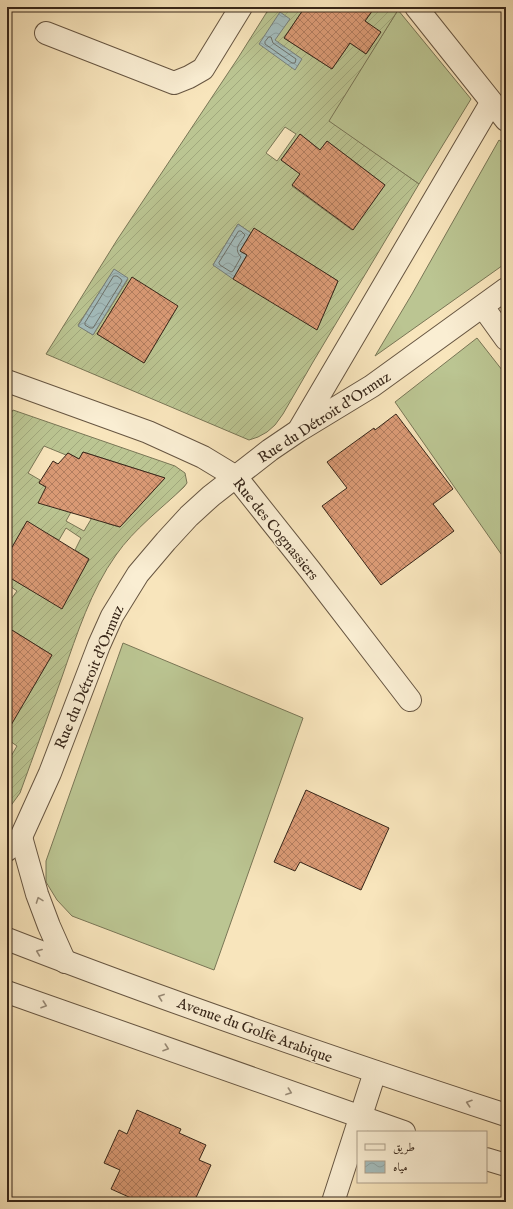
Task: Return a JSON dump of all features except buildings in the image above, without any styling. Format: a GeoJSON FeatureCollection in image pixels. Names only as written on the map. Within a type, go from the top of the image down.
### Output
{"type":"FeatureCollection","features":[{"type":"Feature","properties":{"kind":"street"},"geometry":{"type":"LineString","coordinates":[[46,33],[174,83],[203,69],[241,7]]}},
{"type":"Feature","properties":{"kind":"street"},"geometry":{"type":"LineString","coordinates":[[416,7],[506,120]]}},
{"type":"Feature","properties":{"kind":"street"},"geometry":{"type":"LineString","coordinates":[[298,431],[491,103]]}},
{"type":"Feature","properties":{"kind":"street","name":"Rue du Détroit d'Ormuz"},"geometry":{"type":"LineString","coordinates":[[65,962],[48,926],[37,894],[14,844],[50,773],[99,645],[122,598],[138,574],[185,521],[211,496],[270,450],[298,431],[372,386],[506,289]]}},
{"type":"Feature","properties":{"kind":"street"},"geometry":{"type":"LineString","coordinates":[[483,307],[506,339]]}},
{"type":"Feature","properties":{"kind":"street","name":"Rue des Cognassiers"},"geometry":{"type":"LineString","coordinates":[[7,381],[148,432],[203,458],[236,477],[410,700]]}},
{"type":"Feature","properties":{"kind":"street","name":"Avenue du Golfe Arabique"},"geometry":{"type":"LineString","coordinates":[[7,940],[312,1051],[506,1115]]}},
{"type":"Feature","properties":{"kind":"street"},"geometry":{"type":"LineString","coordinates":[[7,992],[401,1131]]}},
{"type":"Feature","properties":{"kind":"street"},"geometry":{"type":"LineString","coordinates":[[333,1202],[375,1072]]}},
{"type":"Feature","properties":{"kind":"street"},"geometry":{"type":"LineString","coordinates":[[487,1159],[506,1165]]}},
{"type":"Feature","properties":{"kind":"green space"},"geometry":{"type":"Polygon","coordinates":[[[270,7],[305,7],[284,38],[332,69],[350,43],[366,54],[380,32],[365,21],[371,13],[364,7],[395,7],[398,10],[329,121],[419,184],[283,414],[275,425],[267,432],[249,440],[46,354],[117,240],[238,58],[270,7]],[[285,127],[266,153],[277,161],[296,134],[285,127]],[[300,134],[281,160],[300,174],[292,186],[352,230],[385,185],[327,141],[320,150],[300,134]],[[238,224],[213,265],[317,329],[338,281],[254,229],[251,233],[238,224]],[[114,270],[78,325],[93,335],[128,279],[114,270]],[[132,278],[97,334],[144,363],[177,307],[132,278]]]}},
{"type":"Feature","properties":{"kind":"green space"},"geometry":{"type":"Polygon","coordinates":[[[398,10],[471,99],[419,184],[328,121],[398,10]]]}},
{"type":"Feature","properties":{"kind":"green space"},"geometry":{"type":"Polygon","coordinates":[[[499,140],[506,145],[506,263],[375,356],[412,294],[499,140]]]}},
{"type":"Feature","properties":{"kind":"green space"},"geometry":{"type":"Polygon","coordinates":[[[477,338],[506,375],[506,561],[395,402],[477,338]]]}},
{"type":"Feature","properties":{"kind":"green space"},"geometry":{"type":"Polygon","coordinates":[[[13,410],[175,466],[185,473],[187,483],[131,536],[116,555],[99,583],[79,628],[20,793],[7,811],[7,763],[17,746],[7,739],[7,690],[25,701],[52,655],[7,627],[7,595],[12,598],[17,591],[7,584],[7,576],[62,608],[89,559],[75,550],[81,538],[66,528],[59,540],[26,523],[9,553],[7,552],[7,419],[13,410]],[[44,446],[28,473],[40,480],[39,483],[75,505],[66,521],[84,531],[93,516],[109,524],[120,527],[165,478],[83,452],[79,459],[68,453],[66,455],[44,446]]]}},
{"type":"Feature","properties":{"kind":"green space"},"geometry":{"type":"Polygon","coordinates":[[[123,643],[303,718],[214,970],[72,916],[57,900],[46,882],[46,861],[123,643]]]}},
{"type":"Feature","properties":{"kind":"water"},"geometry":{"type":"Polygon","coordinates":[[[280,12],[290,19],[275,40],[302,59],[295,70],[259,44],[280,12]]]}},
{"type":"Feature","properties":{"kind":"water"},"geometry":{"type":"Polygon","coordinates":[[[238,224],[251,233],[240,251],[247,255],[233,279],[213,265],[238,224]]]}},
{"type":"Feature","properties":{"kind":"water"},"geometry":{"type":"Polygon","coordinates":[[[114,269],[128,278],[93,335],[78,326],[114,269]]]}}]}
